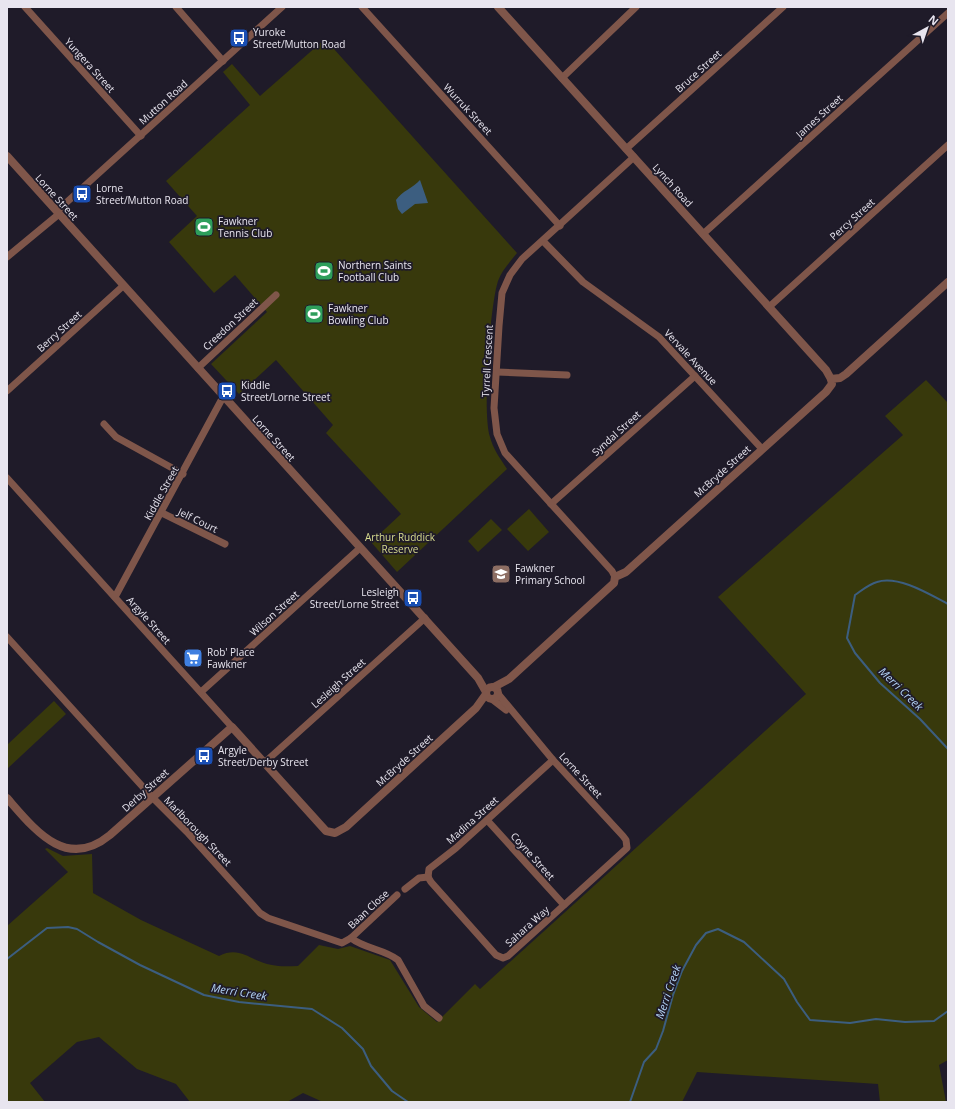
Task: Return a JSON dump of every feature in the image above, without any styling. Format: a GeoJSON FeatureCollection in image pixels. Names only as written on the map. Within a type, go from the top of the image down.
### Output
{"type":"FeatureCollection","features":[{"type":"Feature","properties":{"kind":"street","name":"Yungera Street"},"geometry":{"type":"LineString","coordinates":[[25,7],[141,136]]}},
{"type":"Feature","properties":{"kind":"street"},"geometry":{"type":"LineString","coordinates":[[176,7],[223,61]]}},
{"type":"Feature","properties":{"kind":"street","name":"Mutton Road"},"geometry":{"type":"LineString","coordinates":[[7,256],[58,212],[282,7]]}},
{"type":"Feature","properties":{"kind":"street","name":"Wurruk Street"},"geometry":{"type":"LineString","coordinates":[[362,7],[560,226]]}},
{"type":"Feature","properties":{"kind":"street","name":"Lynch Road"},"geometry":{"type":"LineString","coordinates":[[499,7],[826,370],[832,379]]}},
{"type":"Feature","properties":{"kind":"street"},"geometry":{"type":"LineString","coordinates":[[562,78],[636,7]]}},
{"type":"Feature","properties":{"kind":"street","name":"Bruce Street"},"geometry":{"type":"LineString","coordinates":[[626,149],[783,7]]}},
{"type":"Feature","properties":{"kind":"street","name":"James Street"},"geometry":{"type":"LineString","coordinates":[[703,234],[948,13]]}},
{"type":"Feature","properties":{"kind":"street","name":"Percy Street"},"geometry":{"type":"LineString","coordinates":[[769,307],[948,145]]}},
{"type":"Feature","properties":{"kind":"street","name":"Lorne Street"},"geometry":{"type":"LineString","coordinates":[[7,156],[223,397],[623,836],[626,840],[627,848]]}},
{"type":"Feature","properties":{"kind":"street","name":"Tyrrell Crescent"},"geometry":{"type":"LineString","coordinates":[[615,577],[612,571],[505,453],[496,434],[494,408],[502,293],[510,275],[522,259],[634,157]]}},
{"type":"Feature","properties":{"kind":"street","name":"Vervale Avenue"},"geometry":{"type":"LineString","coordinates":[[543,241],[583,282],[659,337],[762,449]]}},
{"type":"Feature","properties":{"kind":"street"},"geometry":{"type":"LineString","coordinates":[[832,379],[840,378],[846,374],[948,282]]}},
{"type":"Feature","properties":{"kind":"street","name":"Berry Street"},"geometry":{"type":"LineString","coordinates":[[7,392],[124,286]]}},
{"type":"Feature","properties":{"kind":"street","name":"Creedon Street"},"geometry":{"type":"LineString","coordinates":[[198,368],[276,295]]}},
{"type":"Feature","properties":{"kind":"street"},"geometry":{"type":"LineString","coordinates":[[497,372],[567,375]]}},
{"type":"Feature","properties":{"kind":"street","name":"Syndal Street"},"geometry":{"type":"LineString","coordinates":[[551,504],[695,376]]}},
{"type":"Feature","properties":{"kind":"street","name":"McBryde Street"},"geometry":{"type":"LineString","coordinates":[[346,827],[614,583],[615,577],[626,572],[830,388],[832,379]]}},
{"type":"Feature","properties":{"kind":"street","name":"Kiddle Street"},"geometry":{"type":"LineString","coordinates":[[115,597],[162,513],[223,397]]}},
{"type":"Feature","properties":{"kind":"street"},"geometry":{"type":"LineString","coordinates":[[104,424],[116,437],[183,474]]}},
{"type":"Feature","properties":{"kind":"street","name":"Argyle Street"},"geometry":{"type":"LineString","coordinates":[[7,478],[326,831],[335,833],[346,827]]}},
{"type":"Feature","properties":{"kind":"street","name":"Jelf Court"},"geometry":{"type":"LineString","coordinates":[[162,513],[225,544]]}},
{"type":"Feature","properties":{"kind":"street","name":"Wilson Street"},"geometry":{"type":"LineString","coordinates":[[201,692],[360,548]]}},
{"type":"Feature","properties":{"kind":"street","name":"Lesleigh Street"},"geometry":{"type":"LineString","coordinates":[[264,763],[425,618]]}},
{"type":"Feature","properties":{"kind":"street","name":"Marlborough Street"},"geometry":{"type":"LineString","coordinates":[[7,636],[152,797],[188,832],[264,916],[338,942],[347,942],[351,938]]}},
{"type":"Feature","properties":{"kind":"street","name":"Derby Street"},"geometry":{"type":"LineString","coordinates":[[7,798],[47,840],[64,847],[74,849],[89,847],[106,838],[232,727]]}},
{"type":"Feature","properties":{"kind":"street","name":"Madina Street"},"geometry":{"type":"LineString","coordinates":[[428,877],[429,869],[487,820],[553,760]]}},
{"type":"Feature","properties":{"kind":"street","name":"Coyne Street"},"geometry":{"type":"LineString","coordinates":[[487,820],[564,905]]}},
{"type":"Feature","properties":{"kind":"street","name":"Sahara Way"},"geometry":{"type":"LineString","coordinates":[[428,877],[492,950],[503,958],[508,956],[627,848]]}},
{"type":"Feature","properties":{"kind":"street"},"geometry":{"type":"LineString","coordinates":[[405,889],[419,878],[428,877]]}},
{"type":"Feature","properties":{"kind":"street","name":"Baan Close"},"geometry":{"type":"LineString","coordinates":[[351,938],[397,895]]}},
{"type":"Feature","properties":{"kind":"street"},"geometry":{"type":"LineString","coordinates":[[351,938],[362,945],[392,956],[398,960],[424,1006],[439,1018]]}},
{"type":"Feature","properties":{"kind":"green space","name":"Arthur Ruddick Reserve"},"geometry":{"type":"Polygon","coordinates":[[[325,39],[517,253],[504,270],[498,281],[492,312],[488,359],[487,406],[490,437],[493,446],[507,469],[397,572],[371,542],[401,514],[326,433],[333,425],[276,360],[239,394],[211,364],[267,312],[235,275],[214,293],[169,242],[197,216],[166,181],[250,105],[223,72],[232,64],[260,96],[325,39]]]}},
{"type":"Feature","properties":{"kind":"green space"},"geometry":{"type":"Polygon","coordinates":[[[926,380],[948,403],[948,1060],[939,1065],[946,1102],[880,1102],[878,1084],[697,1072],[682,1102],[323,1102],[303,1093],[287,1102],[190,1102],[176,1084],[137,1069],[99,1037],[77,1042],[30,1083],[45,1102],[7,1102],[7,926],[68,872],[45,849],[47,848],[63,856],[92,854],[93,893],[141,920],[219,956],[234,952],[272,965],[298,966],[319,945],[338,949],[350,946],[390,960],[419,1007],[437,1022],[475,984],[480,989],[806,694],[718,597],[903,435],[885,416],[926,380]]]}},
{"type":"Feature","properties":{"kind":"green space"},"geometry":{"type":"Polygon","coordinates":[[[529,509],[549,532],[528,551],[507,529],[529,509]]]}},
{"type":"Feature","properties":{"kind":"green space"},"geometry":{"type":"Polygon","coordinates":[[[491,519],[502,530],[478,552],[468,541],[491,519]]]}},
{"type":"Feature","properties":{"kind":"green space"},"geometry":{"type":"Polygon","coordinates":[[[54,701],[66,714],[7,769],[7,745],[54,701]]]}},
{"type":"Feature","properties":{"kind":"water"},"geometry":{"type":"Polygon","coordinates":[[[420,180],[428,203],[415,204],[402,214],[398,209],[396,200],[401,194],[420,180]]]}},
{"type":"Feature","properties":{"kind":"waterway","name":"Merri Creek"},"geometry":{"type":"LineString","coordinates":[[948,604],[904,583],[894,581],[874,583],[855,595],[847,638],[855,653],[880,683],[920,719],[948,749]]}},
{"type":"Feature","properties":{"kind":"waterway","name":"Merri Creek"},"geometry":{"type":"LineString","coordinates":[[7,959],[47,928],[68,927],[77,929],[140,965],[204,995],[239,1002],[312,1009],[342,1028],[363,1049],[371,1066],[392,1091],[408,1102]]}},
{"type":"Feature","properties":{"kind":"waterway","name":"Merri Creek"},"geometry":{"type":"LineString","coordinates":[[630,1102],[644,1062],[656,1049],[682,971],[696,945],[706,933],[718,929],[744,942],[784,979],[797,1002],[810,1020],[850,1023],[876,1019],[905,1022],[934,1021],[948,1011]]}},
{"type":"Feature","properties":{"kind":"place","name":"Yuroke Street/Mutton Road"},"geometry":{"type":"Point","coordinates":[239,38]}},
{"type":"Feature","properties":{"kind":"place","name":"Lorne Street/Mutton Road"},"geometry":{"type":"Point","coordinates":[82,194]}},
{"type":"Feature","properties":{"kind":"place","name":"Fawkner Tennis Club"},"geometry":{"type":"Point","coordinates":[204,227]}},
{"type":"Feature","properties":{"kind":"place","name":"Northern Saints Football Club"},"geometry":{"type":"Point","coordinates":[324,271]}},
{"type":"Feature","properties":{"kind":"place","name":"Fawkner Bowling Club"},"geometry":{"type":"Point","coordinates":[314,314]}},
{"type":"Feature","properties":{"kind":"place","name":"Kiddle Street/Lorne Street"},"geometry":{"type":"Point","coordinates":[227,391]}},
{"type":"Feature","properties":{"kind":"place","name":"Fawkner Primary School"},"geometry":{"type":"Point","coordinates":[501,574]}},
{"type":"Feature","properties":{"kind":"place","name":"Lesleigh Street/Lorne Street"},"geometry":{"type":"Point","coordinates":[413,598]}},
{"type":"Feature","properties":{"kind":"place","name":"Rob' Place Fawkner"},"geometry":{"type":"Point","coordinates":[193,658]}},
{"type":"Feature","properties":{"kind":"place","name":"Argyle Street/Derby Street"},"geometry":{"type":"Point","coordinates":[204,756]}}]}
